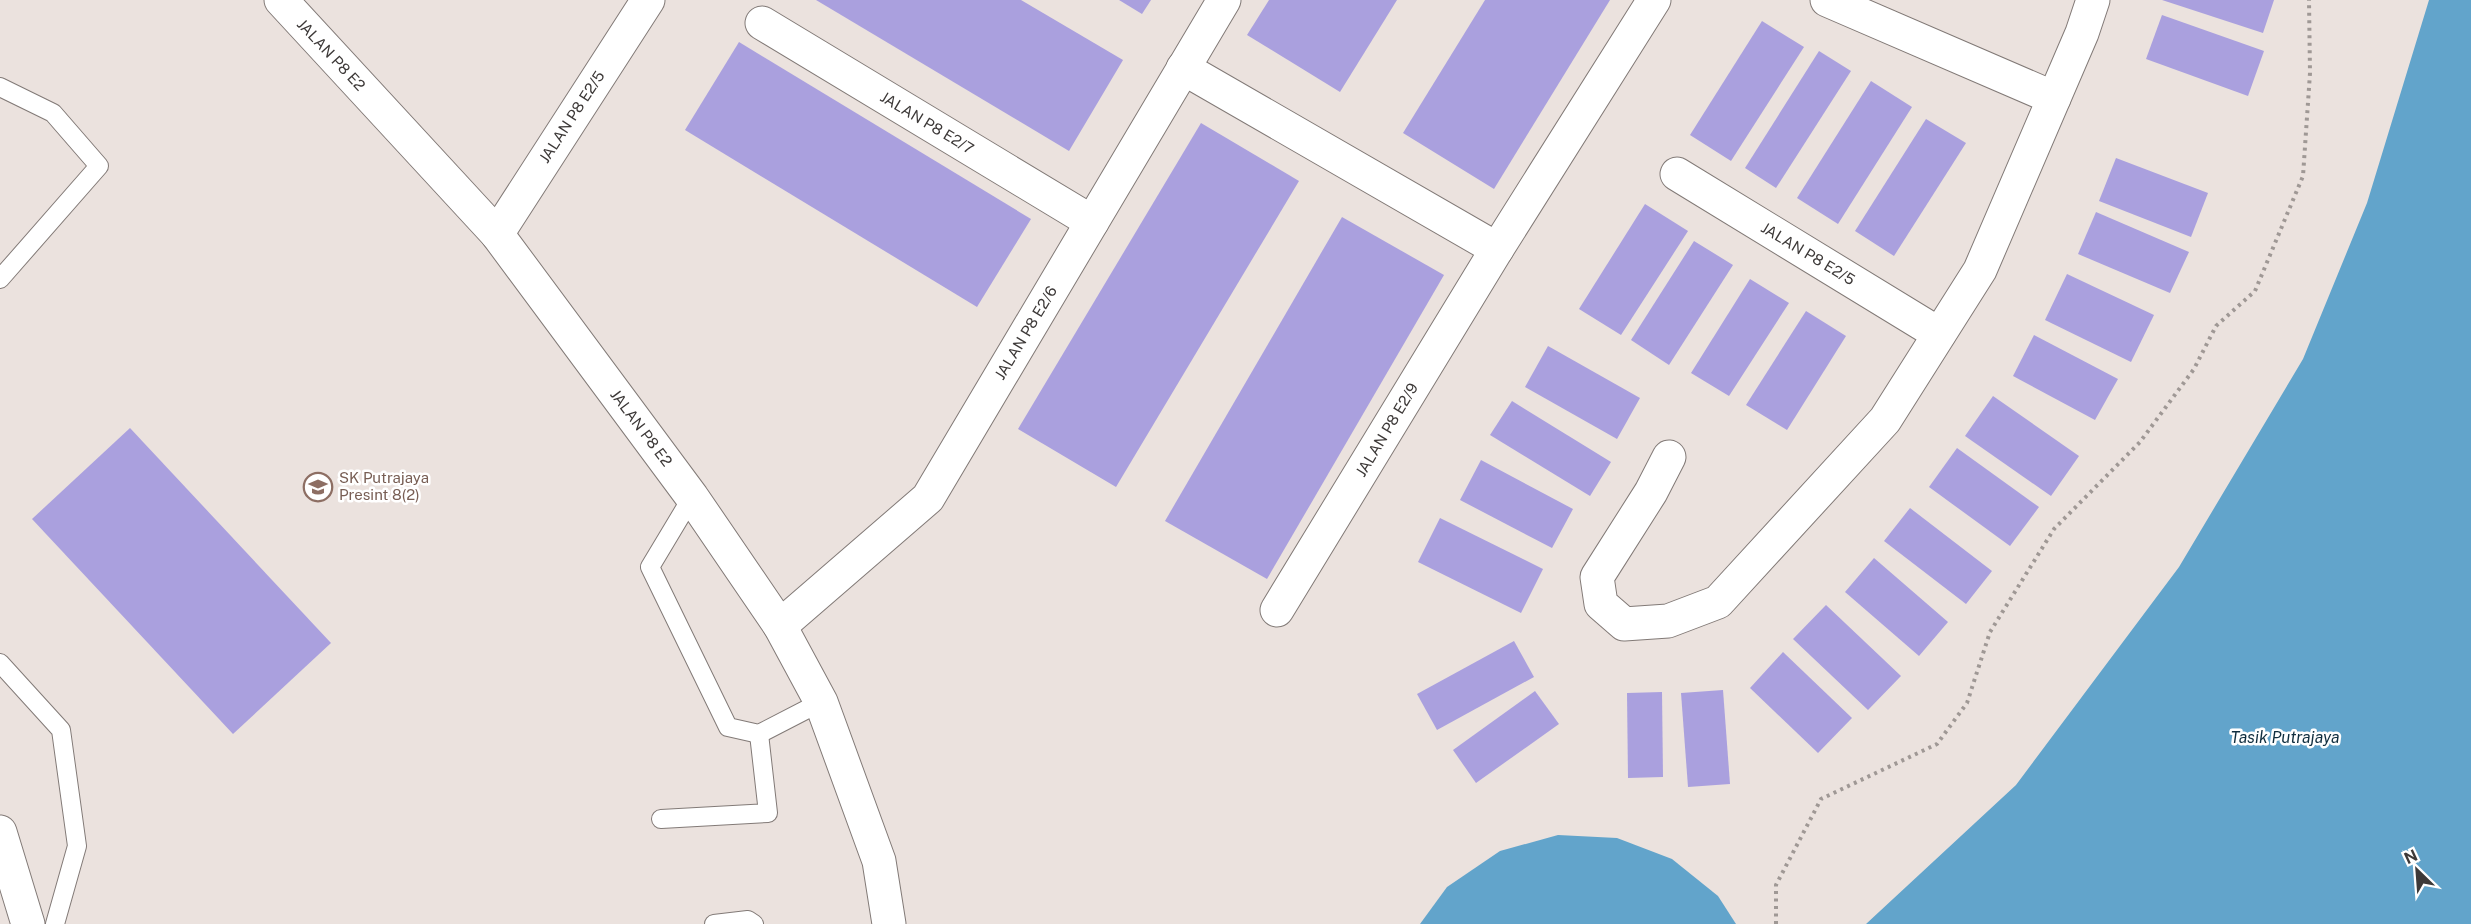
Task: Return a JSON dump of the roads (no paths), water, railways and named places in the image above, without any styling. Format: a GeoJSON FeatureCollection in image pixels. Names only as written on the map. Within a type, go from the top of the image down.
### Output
{"type":"FeatureCollection","features":[{"type":"Feature","properties":{"kind":"street","name":"JALAN P8 E2"},"geometry":{"type":"LineString","coordinates":[[281,0],[496,234],[692,497],[780,626],[821,702],[879,861],[889,924]]}},
{"type":"Feature","properties":{"kind":"street","name":"JALAN P8 E2/5"},"geometry":{"type":"LineString","coordinates":[[496,234],[648,0]]}},
{"type":"Feature","properties":{"kind":"street","name":"JALAN P8 E2/6"},"geometry":{"type":"LineString","coordinates":[[780,626],[928,498],[1224,0]]}},
{"type":"Feature","properties":{"kind":"street","name":"JALAN P8 E2/9"},"geometry":{"type":"LineString","coordinates":[[1277,610],[1497,249],[1654,0]]}},
{"type":"Feature","properties":{"kind":"street"},"geometry":{"type":"LineString","coordinates":[[1827,0],[2054,98]]}},
{"type":"Feature","properties":{"kind":"street"},"geometry":{"type":"LineString","coordinates":[[1669,457],[1651,492],[1597,577],[1601,604],[1624,624],[1668,621],[1718,602],[1885,420],[1980,270],[2082,33],[2092,0]]}},
{"type":"Feature","properties":{"kind":"street","name":"JALAN P8 E2/7"},"geometry":{"type":"LineString","coordinates":[[762,23],[1092,222]]}},
{"type":"Feature","properties":{"kind":"street"},"geometry":{"type":"LineString","coordinates":[[1183,68],[1497,249]]}},
{"type":"Feature","properties":{"kind":"street","name":"JALAN P8 E2/5"},"geometry":{"type":"LineString","coordinates":[[1677,174],[1939,334]]}},
{"type":"Feature","properties":{"kind":"street"},"geometry":{"type":"LineString","coordinates":[[0,832],[28,924]]}},
{"type":"Feature","properties":{"kind":"lane"},"geometry":{"type":"LineString","coordinates":[[0,87],[53,113],[99,166],[0,279]]}},
{"type":"Feature","properties":{"kind":"lane"},"geometry":{"type":"LineString","coordinates":[[692,497],[650,567],[728,727],[759,734],[821,702]]}},
{"type":"Feature","properties":{"kind":"lane"},"geometry":{"type":"LineString","coordinates":[[0,663],[62,730],[78,846],[55,924]]}},
{"type":"Feature","properties":{"kind":"lane"},"geometry":{"type":"LineString","coordinates":[[661,819],[768,813],[759,734]]}},
{"type":"Feature","properties":{"kind":"lane"},"geometry":{"type":"LineString","coordinates":[[714,924],[748,920],[754,924]]}},
{"type":"Feature","properties":{"kind":"water","name":"Tasik Putrajaya"},"geometry":{"type":"Polygon","coordinates":[[[2429,0],[2471,0],[2471,924],[1866,924],[2016,785],[2179,567],[2303,359],[2367,203],[2429,0]]]}},
{"type":"Feature","properties":{"kind":"water"},"geometry":{"type":"Polygon","coordinates":[[[1558,835],[1617,838],[1672,859],[1718,896],[1736,924],[1420,924],[1447,887],[1500,851],[1558,835]]]}},
{"type":"Feature","properties":{"kind":"place","name":"SK Putrajaya Presint 8(2)"},"geometry":{"type":"Point","coordinates":[318,487]}}]}
